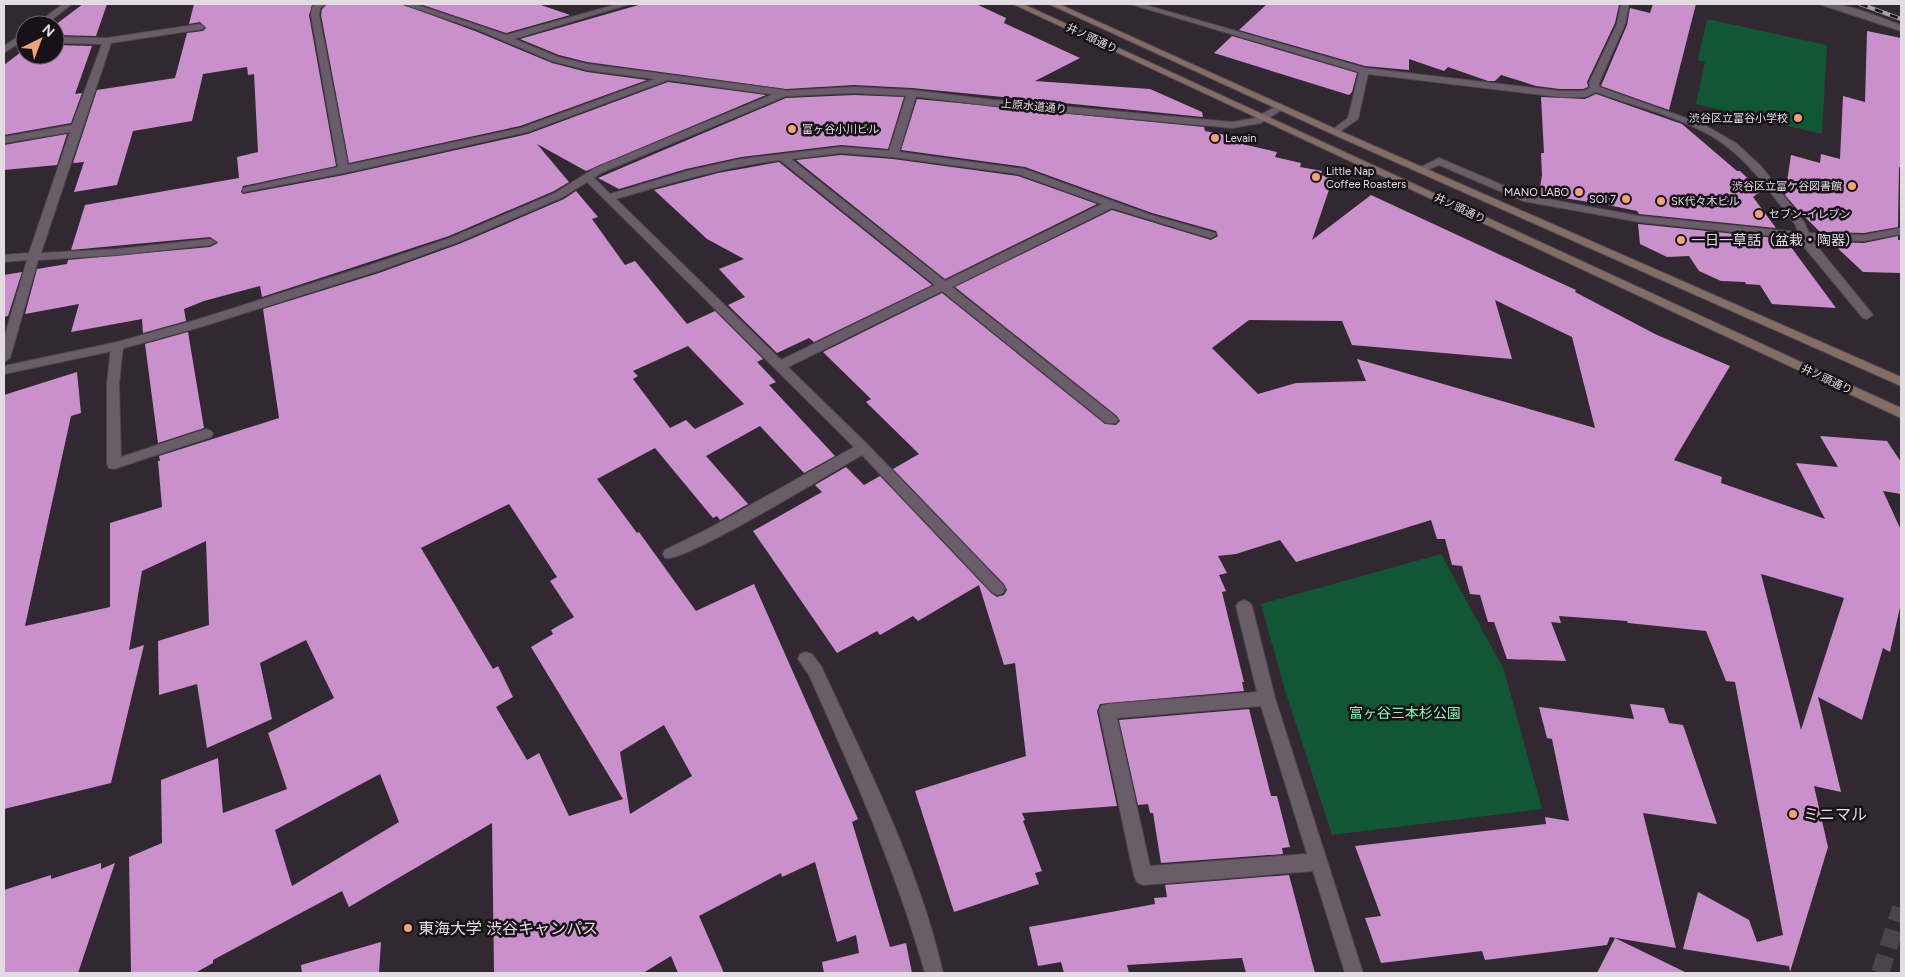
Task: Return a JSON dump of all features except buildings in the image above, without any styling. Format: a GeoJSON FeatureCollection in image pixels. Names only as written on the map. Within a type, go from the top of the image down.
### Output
{"type":"FeatureCollection","features":[{"type":"Feature","properties":{"kind":"main road","name":"井ノ頭通り"},"geometry":{"type":"LineString","coordinates":[[1018,4],[1901,413]]}},
{"type":"Feature","properties":{"kind":"main road","name":"井ノ頭通り"},"geometry":{"type":"LineString","coordinates":[[1053,4],[1420,170],[1901,382]]}},
{"type":"Feature","properties":{"kind":"street"},"geometry":{"type":"LineString","coordinates":[[53,15],[68,4]]}},
{"type":"Feature","properties":{"kind":"street"},"geometry":{"type":"LineString","coordinates":[[321,4],[316,6],[315,15],[344,170]]}},
{"type":"Feature","properties":{"kind":"street"},"geometry":{"type":"LineString","coordinates":[[408,4],[508,38],[555,59],[587,67],[784,92]]}},
{"type":"Feature","properties":{"kind":"street"},"geometry":{"type":"LineString","coordinates":[[508,38],[626,4]]}},
{"type":"Feature","properties":{"kind":"street"},"geometry":{"type":"LineString","coordinates":[[1134,4],[1364,71],[1560,94],[1585,94],[1595,89],[1700,126],[1732,145],[1757,168],[1800,224],[1809,246],[1867,316]]}},
{"type":"Feature","properties":{"kind":"street"},"geometry":{"type":"LineString","coordinates":[[1595,89],[1594,83],[1622,24],[1625,4]]}},
{"type":"Feature","properties":{"kind":"street"},"geometry":{"type":"LineString","coordinates":[[1823,4],[1846,8],[1901,28]]}},
{"type":"Feature","properties":{"kind":"street"},"geometry":{"type":"LineString","coordinates":[[65,40],[106,41],[200,27]]}},
{"type":"Feature","properties":{"kind":"street"},"geometry":{"type":"LineString","coordinates":[[4,358],[32,258],[74,128],[106,41]]}},
{"type":"Feature","properties":{"kind":"street"},"geometry":{"type":"LineString","coordinates":[[4,50],[15,43]]}},
{"type":"Feature","properties":{"kind":"street"},"geometry":{"type":"LineString","coordinates":[[1335,132],[1352,119],[1364,71]]}},
{"type":"Feature","properties":{"kind":"street"},"geometry":{"type":"LineString","coordinates":[[247,190],[524,130],[669,77]]}},
{"type":"Feature","properties":{"kind":"street","name":"上原水道通り"},"geometry":{"type":"LineString","coordinates":[[784,92],[854,90],[912,93],[994,103],[1232,125],[1248,124],[1265,117],[1281,107]]}},
{"type":"Feature","properties":{"kind":"street"},"geometry":{"type":"LineString","coordinates":[[4,370],[116,346],[200,323],[454,240],[559,196],[600,170],[784,92]]}},
{"type":"Feature","properties":{"kind":"street"},"geometry":{"type":"LineString","coordinates":[[892,154],[912,93]]}},
{"type":"Feature","properties":{"kind":"street"},"geometry":{"type":"LineString","coordinates":[[4,140],[74,128]]}},
{"type":"Feature","properties":{"kind":"street"},"geometry":{"type":"LineString","coordinates":[[608,198],[691,173],[781,156],[841,150],[892,154],[1020,171],[1111,204],[1211,235]]}},
{"type":"Feature","properties":{"kind":"street"},"geometry":{"type":"LineString","coordinates":[[781,156],[1111,420]]}},
{"type":"Feature","properties":{"kind":"street"},"geometry":{"type":"LineString","coordinates":[[1420,170],[1439,161],[1523,198],[1640,219],[1805,234],[1826,238],[1864,238],[1901,230]]}},
{"type":"Feature","properties":{"kind":"street"},"geometry":{"type":"LineString","coordinates":[[588,178],[863,448],[998,589]]}},
{"type":"Feature","properties":{"kind":"street"},"geometry":{"type":"LineString","coordinates":[[780,366],[1111,204]]}},
{"type":"Feature","properties":{"kind":"street"},"geometry":{"type":"LineString","coordinates":[[4,258],[117,252],[210,242]]}},
{"type":"Feature","properties":{"kind":"street"},"geometry":{"type":"LineString","coordinates":[[116,346],[114,464],[206,434]]}},
{"type":"Feature","properties":{"kind":"street"},"geometry":{"type":"LineString","coordinates":[[670,554],[711,534],[863,448]]}},
{"type":"Feature","properties":{"kind":"street"},"geometry":{"type":"LineString","coordinates":[[1244,606],[1267,698],[1354,973]]}},
{"type":"Feature","properties":{"kind":"street"},"geometry":{"type":"LineString","coordinates":[[806,658],[815,671],[898,856],[934,973]]}},
{"type":"Feature","properties":{"kind":"street"},"geometry":{"type":"LineString","coordinates":[[1267,698],[1107,711],[1143,876],[1319,862]]}},
{"type":"Feature","properties":{"kind":"green space"},"geometry":{"type":"Polygon","coordinates":[[[1707,19],[1827,45],[1822,134],[1696,104],[1705,62],[1698,60],[1707,19]]]}},
{"type":"Feature","properties":{"kind":"green space","name":"富ヶ谷三本杉公園"},"geometry":{"type":"Polygon","coordinates":[[[1441,554],[1504,670],[1542,809],[1332,835],[1284,687],[1261,604],[1441,554]]]}},
{"type":"Feature","properties":{"kind":"tunnel"},"geometry":{"type":"LineString","coordinates":[[1880,973],[1901,908]]}},
{"type":"Feature","properties":{"kind":"railway"},"geometry":{"type":"LineString","coordinates":[[1860,4],[1901,19]]}},
{"type":"Feature","properties":{"kind":"place","name":"渋谷区立富谷小学校"},"geometry":{"type":"Point","coordinates":[1798,118]}},
{"type":"Feature","properties":{"kind":"place","name":"富ヶ谷小川ビル"},"geometry":{"type":"Point","coordinates":[792,129]}},
{"type":"Feature","properties":{"kind":"place","name":"Levain"},"geometry":{"type":"Point","coordinates":[1215,138]}},
{"type":"Feature","properties":{"kind":"place","name":"Little Nap Coffee Roasters"},"geometry":{"type":"Point","coordinates":[1316,177]}},
{"type":"Feature","properties":{"kind":"place","name":"渋谷区立富ケ谷図書館"},"geometry":{"type":"Point","coordinates":[1852,186]}},
{"type":"Feature","properties":{"kind":"place","name":"MANO LABO"},"geometry":{"type":"Point","coordinates":[1579,192]}},
{"type":"Feature","properties":{"kind":"place","name":"SOI 7"},"geometry":{"type":"Point","coordinates":[1626,199]}},
{"type":"Feature","properties":{"kind":"place","name":"SK代々木ビル"},"geometry":{"type":"Point","coordinates":[1661,201]}},
{"type":"Feature","properties":{"kind":"place","name":"セブン-イレブン"},"geometry":{"type":"Point","coordinates":[1759,214]}},
{"type":"Feature","properties":{"kind":"place","name":"一日一草話（盆栽・陶器）"},"geometry":{"type":"Point","coordinates":[1681,240]}},
{"type":"Feature","properties":{"kind":"place","name":"ミニマル"},"geometry":{"type":"Point","coordinates":[1793,814]}},
{"type":"Feature","properties":{"kind":"place","name":"東海大学 渋谷キャンパス"},"geometry":{"type":"Point","coordinates":[408,928]}}]}
